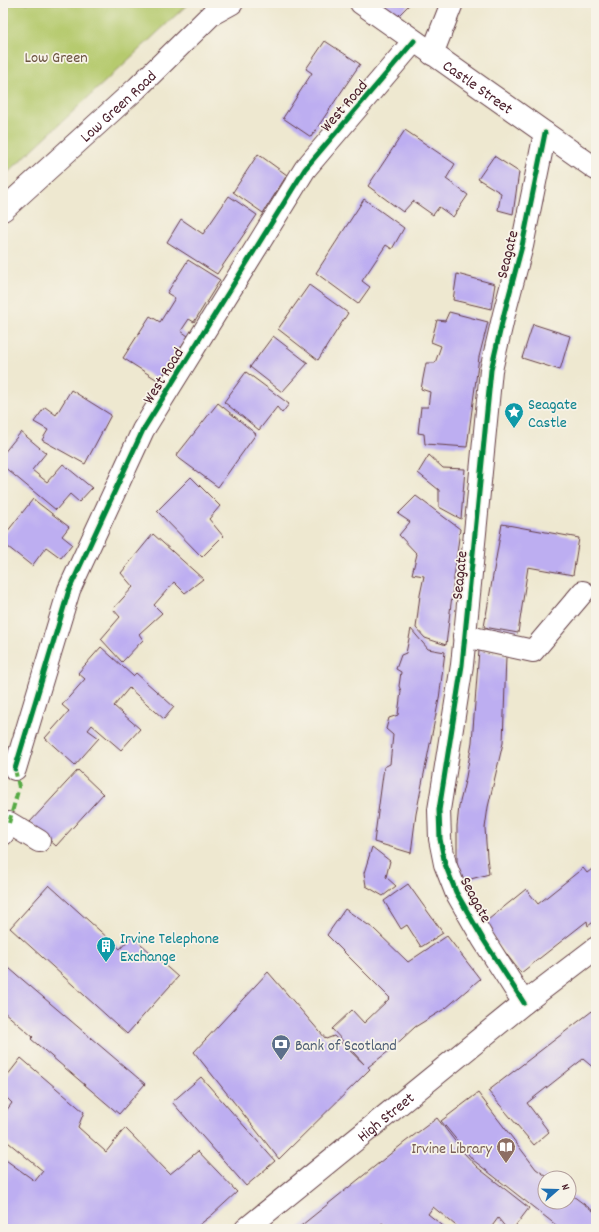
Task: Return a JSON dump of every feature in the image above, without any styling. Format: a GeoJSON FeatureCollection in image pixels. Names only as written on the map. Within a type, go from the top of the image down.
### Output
{"type":"FeatureCollection","features":[{"type":"Feature","properties":{"kind":"street","name":"Low Green Road"},"geometry":{"type":"LineString","coordinates":[[3,210],[137,88],[212,14],[232,3]]}},
{"type":"Feature","properties":{"kind":"street","name":"Castle Street"},"geometry":{"type":"LineString","coordinates":[[361,3],[596,169]]}},
{"type":"Feature","properties":{"kind":"street"},"geometry":{"type":"LineString","coordinates":[[432,54],[452,3]]}},
{"type":"Feature","properties":{"kind":"street","name":"West Road"},"geometry":{"type":"LineString","coordinates":[[15,769],[69,590],[143,430],[305,169],[414,41]]}},
{"type":"Feature","properties":{"kind":"street","name":"Seagate"},"geometry":{"type":"LineString","coordinates":[[524,1003],[483,939],[456,892],[445,864],[440,839],[439,810],[454,719],[464,636],[491,370],[522,246],[545,133]]}},
{"type":"Feature","properties":{"kind":"street"},"geometry":{"type":"LineString","coordinates":[[464,636],[533,651],[584,592]]}},
{"type":"Feature","properties":{"kind":"street"},"geometry":{"type":"LineString","coordinates":[[3,834],[9,823],[39,841]]}},
{"type":"Feature","properties":{"kind":"street","name":"High Street"},"geometry":{"type":"LineString","coordinates":[[246,1229],[524,1003],[596,948]]}},
{"type":"Feature","properties":{"kind":"green space","name":"Low Green"},"geometry":{"type":"Polygon","coordinates":[[[3,3],[189,3],[3,177],[3,3]]]}},
{"type":"Feature","properties":{"kind":"building"},"geometry":{"type":"Polygon","coordinates":[[[383,3],[411,3],[397,17],[383,3]]]}},
{"type":"Feature","properties":{"kind":"building"},"geometry":{"type":"Polygon","coordinates":[[[325,41],[360,64],[311,137],[283,118],[312,73],[306,69],[325,41]]]}},
{"type":"Feature","properties":{"kind":"building"},"geometry":{"type":"Polygon","coordinates":[[[405,130],[455,164],[446,179],[468,195],[453,217],[439,207],[433,215],[413,201],[403,212],[368,186],[405,130]]]}},
{"type":"Feature","properties":{"kind":"building"},"geometry":{"type":"Polygon","coordinates":[[[258,154],[287,175],[263,213],[233,192],[258,154]]]}},
{"type":"Feature","properties":{"kind":"building"},"geometry":{"type":"Polygon","coordinates":[[[494,156],[519,172],[513,214],[498,210],[501,193],[478,179],[494,156]]]}},
{"type":"Feature","properties":{"kind":"building"},"geometry":{"type":"Polygon","coordinates":[[[229,196],[257,215],[217,274],[167,242],[181,219],[203,234],[229,196]]]}},
{"type":"Feature","properties":{"kind":"building"},"geometry":{"type":"Polygon","coordinates":[[[364,199],[404,228],[392,249],[386,245],[362,281],[370,287],[358,304],[316,273],[364,199]]]}},
{"type":"Feature","properties":{"kind":"building"},"geometry":{"type":"Polygon","coordinates":[[[188,260],[220,280],[194,322],[189,319],[181,331],[188,336],[159,381],[123,358],[150,316],[160,322],[175,298],[167,293],[188,260]]]}},
{"type":"Feature","properties":{"kind":"building"},"geometry":{"type":"Polygon","coordinates":[[[457,274],[495,284],[491,309],[453,300],[457,274]]]}},
{"type":"Feature","properties":{"kind":"building"},"geometry":{"type":"Polygon","coordinates":[[[309,285],[348,313],[318,360],[278,329],[309,285]]]}},
{"type":"Feature","properties":{"kind":"building"},"geometry":{"type":"Polygon","coordinates":[[[449,312],[488,322],[479,357],[467,447],[425,444],[424,434],[418,433],[421,407],[428,407],[430,392],[421,389],[426,363],[435,363],[441,346],[431,342],[437,320],[445,321],[449,312]]]}},
{"type":"Feature","properties":{"kind":"building"},"geometry":{"type":"Polygon","coordinates":[[[533,324],[570,336],[560,370],[522,358],[533,324]]]}},
{"type":"Feature","properties":{"kind":"building"},"geometry":{"type":"Polygon","coordinates":[[[273,336],[308,363],[282,392],[250,367],[273,336]]]}},
{"type":"Feature","properties":{"kind":"building"},"geometry":{"type":"Polygon","coordinates":[[[246,372],[289,404],[282,413],[277,407],[259,430],[224,402],[246,372]]]}},
{"type":"Feature","properties":{"kind":"building"},"geometry":{"type":"Polygon","coordinates":[[[71,390],[111,415],[85,464],[42,440],[48,430],[34,422],[45,407],[56,415],[71,390]]]}},
{"type":"Feature","properties":{"kind":"building"},"geometry":{"type":"Polygon","coordinates":[[[218,403],[256,434],[218,487],[176,456],[218,403]]]}},
{"type":"Feature","properties":{"kind":"building"},"geometry":{"type":"Polygon","coordinates":[[[21,432],[46,453],[32,470],[47,482],[63,464],[92,488],[79,502],[70,494],[56,510],[3,466],[3,454],[21,432]]]}},
{"type":"Feature","properties":{"kind":"building"},"geometry":{"type":"Polygon","coordinates":[[[429,455],[443,468],[465,469],[461,519],[439,507],[439,490],[418,473],[429,455]]]}},
{"type":"Feature","properties":{"kind":"building"},"geometry":{"type":"Polygon","coordinates":[[[191,477],[220,506],[209,519],[223,536],[202,557],[157,511],[191,477]]]}},
{"type":"Feature","properties":{"kind":"building"},"geometry":{"type":"Polygon","coordinates":[[[416,496],[460,529],[446,645],[425,638],[416,628],[424,576],[412,574],[417,554],[399,535],[410,522],[398,514],[416,496]]]}},
{"type":"Feature","properties":{"kind":"building"},"geometry":{"type":"Polygon","coordinates":[[[33,499],[69,527],[62,536],[72,544],[61,558],[46,547],[32,566],[3,543],[3,537],[33,499]]]}},
{"type":"Feature","properties":{"kind":"building"},"geometry":{"type":"Polygon","coordinates":[[[502,524],[579,538],[573,575],[528,567],[518,633],[484,627],[502,524]]]}},
{"type":"Feature","properties":{"kind":"building"},"geometry":{"type":"Polygon","coordinates":[[[153,534],[203,579],[185,593],[174,582],[154,605],[162,613],[139,634],[143,640],[122,662],[101,639],[120,617],[113,609],[133,587],[121,573],[153,534]]]}},
{"type":"Feature","properties":{"kind":"building"},"geometry":{"type":"Polygon","coordinates":[[[411,629],[428,649],[445,652],[439,699],[416,814],[411,853],[374,842],[384,767],[390,764],[393,735],[386,729],[389,718],[398,715],[401,691],[399,686],[401,672],[396,669],[401,655],[406,653],[411,629]]]}},
{"type":"Feature","properties":{"kind":"building"},"geometry":{"type":"Polygon","coordinates":[[[101,647],[133,676],[136,673],[174,707],[164,719],[129,688],[114,706],[140,729],[121,750],[92,725],[88,730],[99,738],[75,765],[45,738],[69,711],[62,705],[85,679],[78,673],[101,647]]]}},
{"type":"Feature","properties":{"kind":"building"},"geometry":{"type":"Polygon","coordinates":[[[479,650],[506,656],[503,743],[488,807],[485,828],[489,874],[460,882],[457,863],[457,826],[459,806],[472,742],[479,650]]]}},
{"type":"Feature","properties":{"kind":"building"},"geometry":{"type":"Polygon","coordinates":[[[78,770],[103,794],[56,846],[30,822],[78,770]]]}},
{"type":"Feature","properties":{"kind":"building"},"geometry":{"type":"Polygon","coordinates":[[[372,847],[390,861],[386,877],[396,886],[383,896],[366,886],[364,873],[372,847]]]}},
{"type":"Feature","properties":{"kind":"building"},"geometry":{"type":"Polygon","coordinates":[[[596,866],[596,920],[588,926],[587,921],[521,973],[483,924],[526,889],[538,904],[583,868],[587,873],[596,866]]]}},
{"type":"Feature","properties":{"kind":"building"},"geometry":{"type":"Polygon","coordinates":[[[408,884],[443,933],[421,947],[407,925],[401,929],[384,901],[408,884]]]}},
{"type":"Feature","properties":{"kind":"building","name":"Irvine Telephone Exchange"},"geometry":{"type":"Polygon","coordinates":[[[49,885],[120,949],[132,936],[178,977],[127,1034],[10,928],[49,885]]]}},
{"type":"Feature","properties":{"kind":"building","name":"Bank of Scotland"},"geometry":{"type":"Polygon","coordinates":[[[345,909],[374,929],[408,962],[447,936],[480,979],[446,1008],[415,1027],[389,1051],[368,1067],[370,1069],[279,1159],[194,1052],[268,972],[326,1039],[334,1036],[364,1064],[332,1029],[352,1010],[364,1023],[390,998],[327,935],[345,909]]]}},
{"type":"Feature","properties":{"kind":"building"},"geometry":{"type":"Polygon","coordinates":[[[3,963],[145,1084],[119,1114],[31,1039],[33,1037],[3,1011],[3,963]]]}},
{"type":"Feature","properties":{"kind":"building"},"geometry":{"type":"Polygon","coordinates":[[[596,1008],[596,1070],[583,1059],[527,1103],[549,1132],[534,1145],[488,1091],[596,1008]]]}},
{"type":"Feature","properties":{"kind":"building"},"geometry":{"type":"Polygon","coordinates":[[[21,1058],[84,1112],[78,1127],[106,1152],[125,1128],[170,1174],[198,1151],[237,1192],[194,1229],[3,1229],[3,1158],[35,1181],[43,1171],[3,1138],[3,1115],[12,1103],[3,1094],[3,1081],[21,1058]]]}},
{"type":"Feature","properties":{"kind":"building"},"geometry":{"type":"Polygon","coordinates":[[[201,1077],[275,1161],[246,1186],[172,1102],[201,1077]]]}},
{"type":"Feature","properties":{"kind":"building","name":"Irvine Library"},"geometry":{"type":"Polygon","coordinates":[[[478,1093],[537,1170],[537,1210],[577,1210],[577,1199],[596,1213],[596,1229],[561,1229],[473,1160],[441,1121],[478,1093]]]}},
{"type":"Feature","properties":{"kind":"building"},"geometry":{"type":"Polygon","coordinates":[[[437,1118],[477,1167],[529,1208],[513,1229],[507,1229],[498,1218],[490,1229],[460,1229],[433,1207],[428,1214],[447,1229],[389,1229],[382,1223],[377,1229],[297,1229],[405,1142],[437,1118]]]}},
{"type":"Feature","properties":{"kind":"marked path"},"geometry":{"type":"LineString","coordinates":[[9,823],[19,787],[15,769]]}},
{"type":"Feature","properties":{"kind":"cycle path"},"geometry":{"type":"LineString","coordinates":[[15,769],[69,590],[143,430],[305,169],[414,41]]}},
{"type":"Feature","properties":{"kind":"cycle path"},"geometry":{"type":"LineString","coordinates":[[524,1003],[483,939],[456,892],[445,864],[440,839],[439,810],[462,665],[491,370],[522,246],[545,133]]}},
{"type":"Feature","properties":{"kind":"place","name":"Seagate Castle"},"geometry":{"type":"Point","coordinates":[514,429]}},
{"type":"Feature","properties":{"kind":"place","name":"Irvine Telephone Exchange"},"geometry":{"type":"Point","coordinates":[106,963]}},
{"type":"Feature","properties":{"kind":"place","name":"Bank of Scotland"},"geometry":{"type":"Point","coordinates":[281,1061]}},
{"type":"Feature","properties":{"kind":"place","name":"Irvine Library"},"geometry":{"type":"Point","coordinates":[506,1164]}}]}
